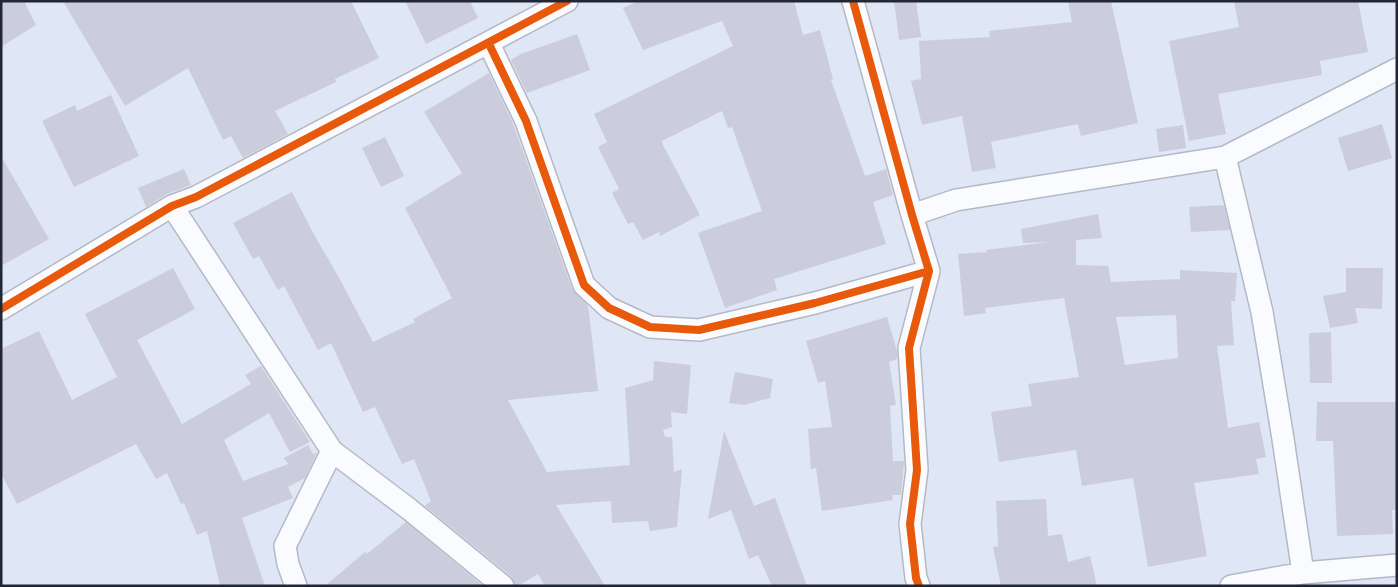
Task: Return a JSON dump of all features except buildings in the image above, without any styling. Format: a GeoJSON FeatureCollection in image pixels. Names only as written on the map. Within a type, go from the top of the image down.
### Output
{"type":"FeatureCollection","features":[{"type":"Feature","properties":{"kind":"street"},"geometry":{"type":"LineString","coordinates":[[1,309],[172,206],[196,197],[489,44],[567,1]]}},
{"type":"Feature","properties":{"kind":"street"},"geometry":{"type":"LineString","coordinates":[[854,1],[929,271],[910,348],[917,470],[910,524],[916,578],[919,586]]}},
{"type":"Feature","properties":{"kind":"street"},"geometry":{"type":"LineString","coordinates":[[489,44],[526,121],[584,286],[609,308],[650,327],[699,330],[815,303],[929,271]]}},
{"type":"Feature","properties":{"kind":"street"},"geometry":{"type":"LineString","coordinates":[[912,215],[956,200],[1225,157],[1397,69]]}},
{"type":"Feature","properties":{"kind":"street"},"geometry":{"type":"LineString","coordinates":[[1225,157],[1262,312],[1284,439],[1303,573]]}},
{"type":"Feature","properties":{"kind":"street"},"geometry":{"type":"LineString","coordinates":[[172,206],[332,451],[409,509],[504,586]]}},
{"type":"Feature","properties":{"kind":"street"},"geometry":{"type":"LineString","coordinates":[[296,586],[288,564],[285,546],[332,451]]}},
{"type":"Feature","properties":{"kind":"street"},"geometry":{"type":"LineString","coordinates":[[1232,586],[1303,573],[1397,565]]}},
{"type":"Feature","properties":{"kind":"cycle path"},"geometry":{"type":"LineString","coordinates":[[1,309],[172,206],[196,197],[567,1]]}},
{"type":"Feature","properties":{"kind":"cycle path"},"geometry":{"type":"LineString","coordinates":[[853,1],[929,271],[909,348],[917,470],[910,524],[916,578],[919,586]]}},
{"type":"Feature","properties":{"kind":"cycle path"},"geometry":{"type":"LineString","coordinates":[[489,44],[526,121],[584,285],[609,308],[650,327],[699,330],[815,303],[929,271]]}}]}
